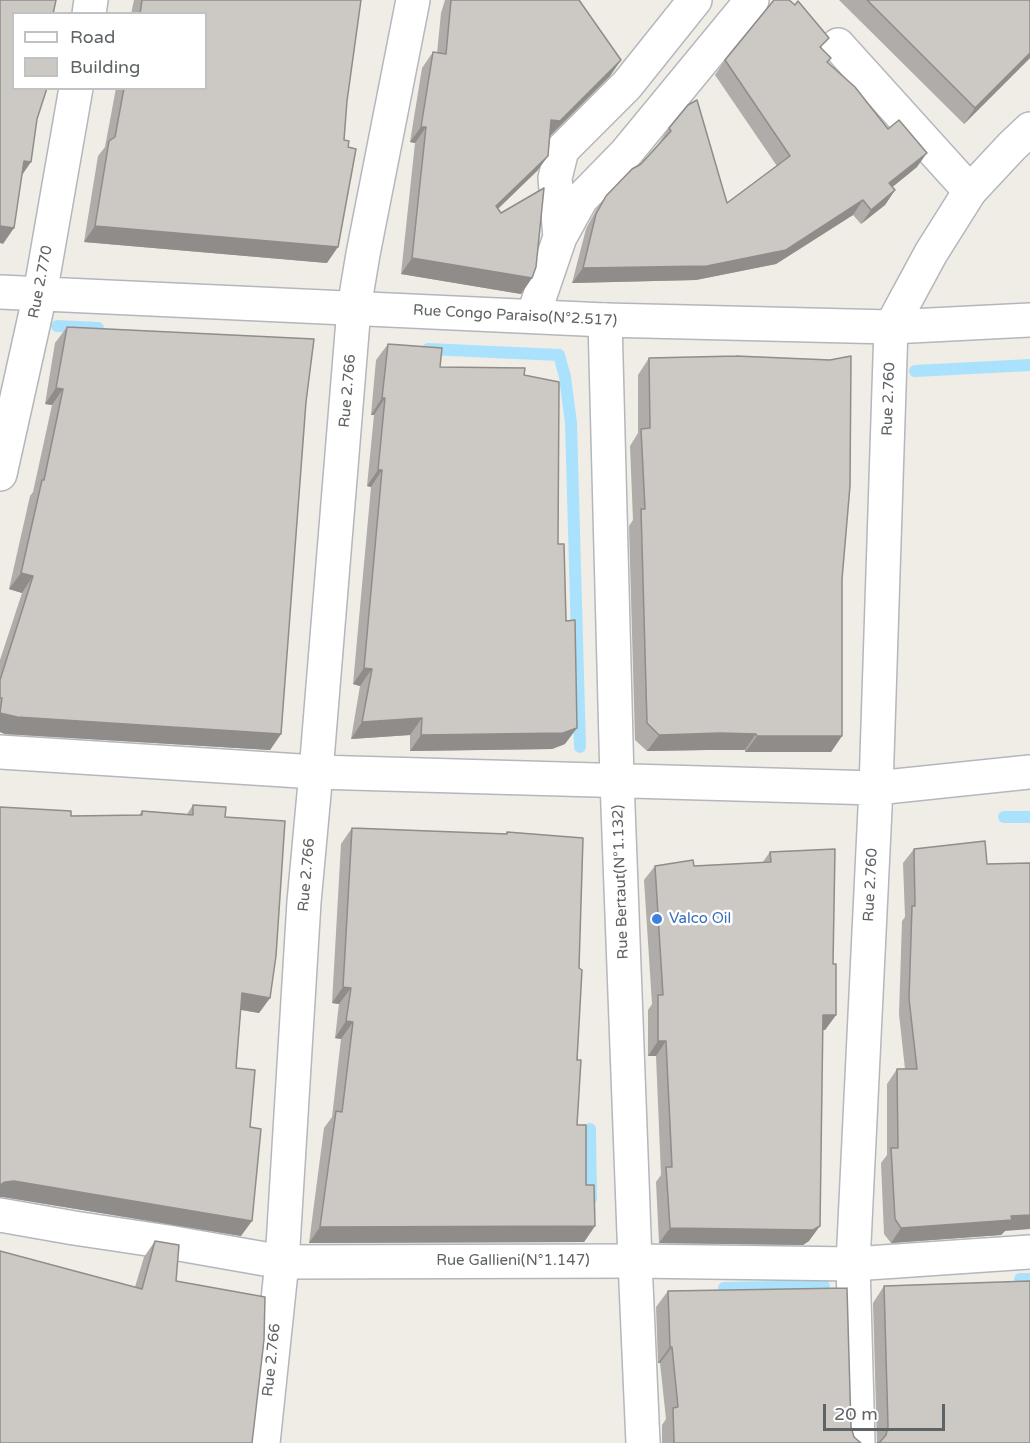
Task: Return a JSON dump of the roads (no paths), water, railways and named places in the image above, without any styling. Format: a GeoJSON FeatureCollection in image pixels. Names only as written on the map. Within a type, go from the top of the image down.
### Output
{"type":"FeatureCollection","features":[{"type":"Feature","properties":{"kind":"street","name":"Rue 2.766"},"geometry":{"type":"LineString","coordinates":[[263,1443],[282,1262],[304,902],[354,308],[413,0]]}},
{"type":"Feature","properties":{"kind":"street"},"geometry":{"type":"LineString","coordinates":[[560,237],[555,178],[562,150],[627,85],[695,0]]}},
{"type":"Feature","properties":{"kind":"street"},"geometry":{"type":"LineString","coordinates":[[533,316],[560,237],[581,199],[626,153],[752,0]]}},
{"type":"Feature","properties":{"kind":"street"},"geometry":{"type":"LineString","coordinates":[[838,45],[970,191]]}},
{"type":"Feature","properties":{"kind":"street","name":"Rue 2.770"},"geometry":{"type":"LineString","coordinates":[[0,474],[40,294],[76,90]]}},
{"type":"Feature","properties":{"kind":"street"},"geometry":{"type":"LineString","coordinates":[[891,327],[931,253],[970,191],[1030,129]]}},
{"type":"Feature","properties":{"kind":"street","name":"Rue Congo Paraiso(N°2.517)"},"geometry":{"type":"LineString","coordinates":[[0,292],[605,320],[891,327],[1030,320]]}},
{"type":"Feature","properties":{"kind":"street","name":"Rue Bertaut(N°1.132)"},"geometry":{"type":"LineString","coordinates":[[605,320],[617,780],[634,1261],[643,1443]]}},
{"type":"Feature","properties":{"kind":"street","name":"Rue 2.760"},"geometry":{"type":"LineString","coordinates":[[858,1443],[853,1264],[876,788],[891,327]]}},
{"type":"Feature","properties":{"kind":"street"},"geometry":{"type":"LineString","coordinates":[[0,752],[316,772],[876,788],[1030,772]]}},
{"type":"Feature","properties":{"kind":"street","name":"Rue Gallieni(N°1.147)"},"geometry":{"type":"LineString","coordinates":[[0,1215],[282,1262],[634,1261],[853,1264],[1030,1252]]}},
{"type":"Feature","properties":{"kind":"waterway"},"geometry":{"type":"LineString","coordinates":[[57,326],[98,328]]}},
{"type":"Feature","properties":{"kind":"waterway"},"geometry":{"type":"LineString","coordinates":[[428,349],[559,355],[565,377],[571,423],[580,747]]}},
{"type":"Feature","properties":{"kind":"waterway"},"geometry":{"type":"LineString","coordinates":[[915,371],[1030,365]]}},
{"type":"Feature","properties":{"kind":"waterway"},"geometry":{"type":"LineString","coordinates":[[1004,817],[1030,817]]}},
{"type":"Feature","properties":{"kind":"waterway"},"geometry":{"type":"LineString","coordinates":[[590,1129],[591,1199]]}},
{"type":"Feature","properties":{"kind":"waterway"},"geometry":{"type":"LineString","coordinates":[[1020,1279],[1030,1279]]}},
{"type":"Feature","properties":{"kind":"waterway"},"geometry":{"type":"LineString","coordinates":[[724,1288],[824,1286]]}},
{"type":"Feature","properties":{"kind":"place","name":"Valco Oil"},"geometry":{"type":"Point","coordinates":[657,919]}}]}
